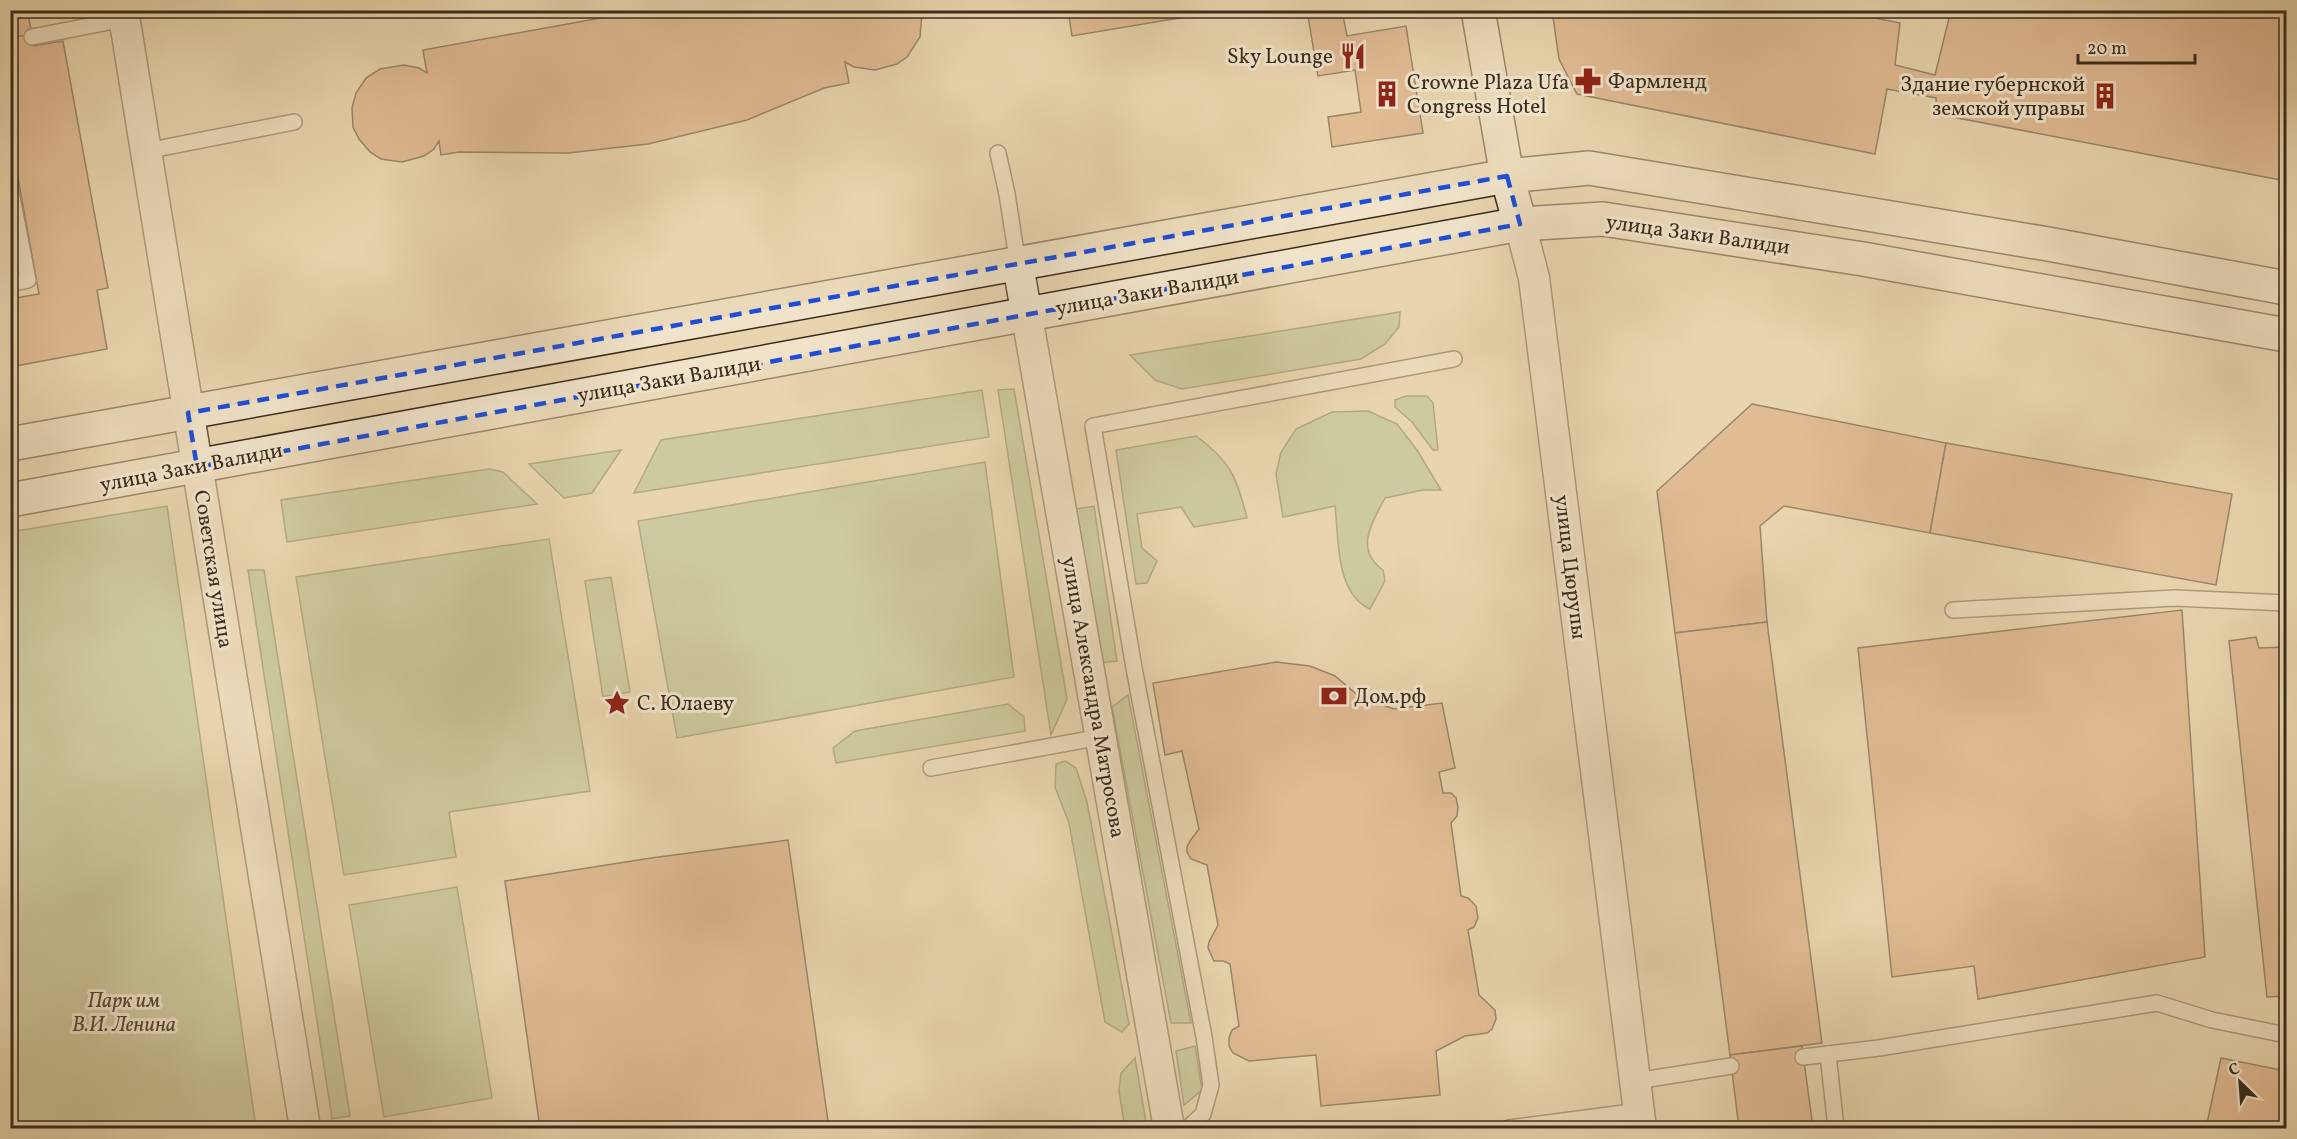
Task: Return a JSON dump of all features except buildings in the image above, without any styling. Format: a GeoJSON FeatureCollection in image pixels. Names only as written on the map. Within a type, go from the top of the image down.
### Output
{"type":"FeatureCollection","features":[{"type":"Feature","properties":{"kind":"main road","name":"улица Цюрупы"},"geometry":{"type":"LineString","coordinates":[[1478,10],[1507,176],[1520,224]]}},
{"type":"Feature","properties":{"kind":"main road"},"geometry":{"type":"LineString","coordinates":[[10,444],[1507,176],[1589,168],[2048,244],[2286,288]]}},
{"type":"Feature","properties":{"kind":"main road","name":"улица Заки Валиди"},"geometry":{"type":"LineString","coordinates":[[10,500],[1520,224],[1603,219],[1863,259],[2286,335]]}},
{"type":"Feature","properties":{"kind":"street","name":"Советская улица"},"geometry":{"type":"LineString","coordinates":[[123,15],[305,1128]]}},
{"type":"Feature","properties":{"kind":"street","name":"улица Цюрупы"},"geometry":{"type":"LineString","coordinates":[[1520,224],[1534,278],[1640,1120]]}},
{"type":"Feature","properties":{"kind":"street","name":"улица Александра Матросова"},"geometry":{"type":"LineString","coordinates":[[1018,265],[1169,1128]]}},
{"type":"Feature","properties":{"kind":"lane"},"geometry":{"type":"LineString","coordinates":[[32,37],[123,15]]}},
{"type":"Feature","properties":{"kind":"lane"},"geometry":{"type":"LineString","coordinates":[[146,152],[294,122]]}},
{"type":"Feature","properties":{"kind":"lane"},"geometry":{"type":"LineString","coordinates":[[998,153],[1018,265]]}},
{"type":"Feature","properties":{"kind":"lane"},"geometry":{"type":"LineString","coordinates":[[10,187],[28,280],[10,284]]}},
{"type":"Feature","properties":{"kind":"lane"},"geometry":{"type":"LineString","coordinates":[[1188,1128],[1203,1114],[1211,1085],[1202,1025],[1134,668],[1093,426],[1454,359]]}},
{"type":"Feature","properties":{"kind":"lane"},"geometry":{"type":"LineString","coordinates":[[1953,610],[2175,598],[2286,603]]}},
{"type":"Feature","properties":{"kind":"lane"},"geometry":{"type":"LineString","coordinates":[[930,768],[1101,737]]}},
{"type":"Feature","properties":{"kind":"lane"},"geometry":{"type":"LineString","coordinates":[[1803,1057],[2157,1003],[2212,1020],[2286,1035]]}},
{"type":"Feature","properties":{"kind":"lane"},"geometry":{"type":"LineString","coordinates":[[1828,1054],[1836,1128]]}},
{"type":"Feature","properties":{"kind":"lane"},"geometry":{"type":"LineString","coordinates":[[1636,1081],[1731,1066]]}},
{"type":"Feature","properties":{"kind":"lane"},"geometry":{"type":"LineString","coordinates":[[1509,1128],[1640,1120]]}},
{"type":"Feature","properties":{"kind":"highlighted area"},"geometry":{"type":"Polygon","coordinates":[[[1507,176],[1520,224],[197,467],[188,413],[1507,176]]]}},
{"type":"Feature","properties":{"kind":"green space"},"geometry":{"type":"Polygon","coordinates":[[[1400,312],[1399,327],[1385,344],[1361,359],[1182,389],[1155,380],[1130,355],[1400,312]]]}},
{"type":"Feature","properties":{"kind":"green space"},"geometry":{"type":"Polygon","coordinates":[[[1014,389],[1067,699],[1051,735],[998,390],[1014,389]]]}},
{"type":"Feature","properties":{"kind":"green space"},"geometry":{"type":"Polygon","coordinates":[[[982,390],[989,437],[634,493],[661,440],[982,390]]]}},
{"type":"Feature","properties":{"kind":"green space"},"geometry":{"type":"Polygon","coordinates":[[[1406,396],[1427,396],[1433,403],[1438,450],[1433,450],[1412,422],[1395,407],[1395,400],[1406,396]]]}},
{"type":"Feature","properties":{"kind":"green space"},"geometry":{"type":"Polygon","coordinates":[[[1368,411],[1397,424],[1417,450],[1441,490],[1423,490],[1385,498],[1368,536],[1369,553],[1374,562],[1383,570],[1385,581],[1370,609],[1350,591],[1345,578],[1341,564],[1335,506],[1283,517],[1276,474],[1281,452],[1296,429],[1332,412],[1368,411]]]}},
{"type":"Feature","properties":{"kind":"green space"},"geometry":{"type":"Polygon","coordinates":[[[1196,436],[1225,462],[1235,480],[1247,518],[1194,527],[1181,507],[1137,514],[1142,548],[1157,561],[1147,583],[1136,584],[1116,450],[1196,436]]]}},
{"type":"Feature","properties":{"kind":"green space"},"geometry":{"type":"Polygon","coordinates":[[[621,450],[592,493],[564,498],[529,464],[621,450]]]}},
{"type":"Feature","properties":{"kind":"green space"},"geometry":{"type":"Polygon","coordinates":[[[985,462],[1014,677],[677,738],[638,521],[985,462]]]}},
{"type":"Feature","properties":{"kind":"green space"},"geometry":{"type":"Polygon","coordinates":[[[489,469],[503,472],[537,504],[287,542],[281,500],[489,469]]]}},
{"type":"Feature","properties":{"kind":"green space","name":"Парк им В.И. Ленина"},"geometry":{"type":"Polygon","coordinates":[[[167,506],[256,1128],[11,1128],[11,532],[167,506]]]}},
{"type":"Feature","properties":{"kind":"green space"},"geometry":{"type":"Polygon","coordinates":[[[1094,506],[1117,661],[1098,663],[1076,509],[1094,506]]]}},
{"type":"Feature","properties":{"kind":"green space"},"geometry":{"type":"Polygon","coordinates":[[[549,539],[590,791],[449,812],[456,857],[344,875],[296,577],[549,539]]]}},
{"type":"Feature","properties":{"kind":"green space"},"geometry":{"type":"Polygon","coordinates":[[[248,570],[264,570],[350,1116],[332,1119],[248,570]]]}},
{"type":"Feature","properties":{"kind":"green space"},"geometry":{"type":"Polygon","coordinates":[[[611,577],[630,692],[603,697],[585,581],[611,577]]]}},
{"type":"Feature","properties":{"kind":"green space"},"geometry":{"type":"Polygon","coordinates":[[[1128,695],[1191,1023],[1171,1023],[1112,707],[1128,695]]]}},
{"type":"Feature","properties":{"kind":"green space"},"geometry":{"type":"Polygon","coordinates":[[[1008,704],[1024,717],[1025,731],[836,763],[833,748],[855,731],[1008,704]]]}},
{"type":"Feature","properties":{"kind":"green space"},"geometry":{"type":"Polygon","coordinates":[[[1065,761],[1076,768],[1087,802],[1129,1024],[1122,1032],[1105,1022],[1069,823],[1055,787],[1056,764],[1065,761]]]}},
{"type":"Feature","properties":{"kind":"green space"},"geometry":{"type":"Polygon","coordinates":[[[457,887],[492,1098],[384,1117],[349,905],[457,887]]]}},
{"type":"Feature","properties":{"kind":"green space"},"geometry":{"type":"Polygon","coordinates":[[[1195,1046],[1202,1090],[1184,1105],[1176,1051],[1195,1046]]]}},
{"type":"Feature","properties":{"kind":"green space"},"geometry":{"type":"Polygon","coordinates":[[[1135,1058],[1147,1128],[1125,1128],[1119,1091],[1121,1073],[1135,1058]]]}},
{"type":"Feature","properties":{"kind":"place","name":"Sky Lounge"},"geometry":{"type":"Point","coordinates":[1353,56]}},
{"type":"Feature","properties":{"kind":"place","name":"Фармленд"},"geometry":{"type":"Point","coordinates":[1588,81]}},
{"type":"Feature","properties":{"kind":"place","name":"Crowne Plaza Ufa Congress Hotel"},"geometry":{"type":"Point","coordinates":[1387,94]}},
{"type":"Feature","properties":{"kind":"place","name":"Здание губернской земской управы"},"geometry":{"type":"Point","coordinates":[2105,96]}},
{"type":"Feature","properties":{"kind":"place","name":"Дом.рф"},"geometry":{"type":"Point","coordinates":[1334,696]}},
{"type":"Feature","properties":{"kind":"place","name":"С. Юлаеву"},"geometry":{"type":"Point","coordinates":[617,703]}}]}
